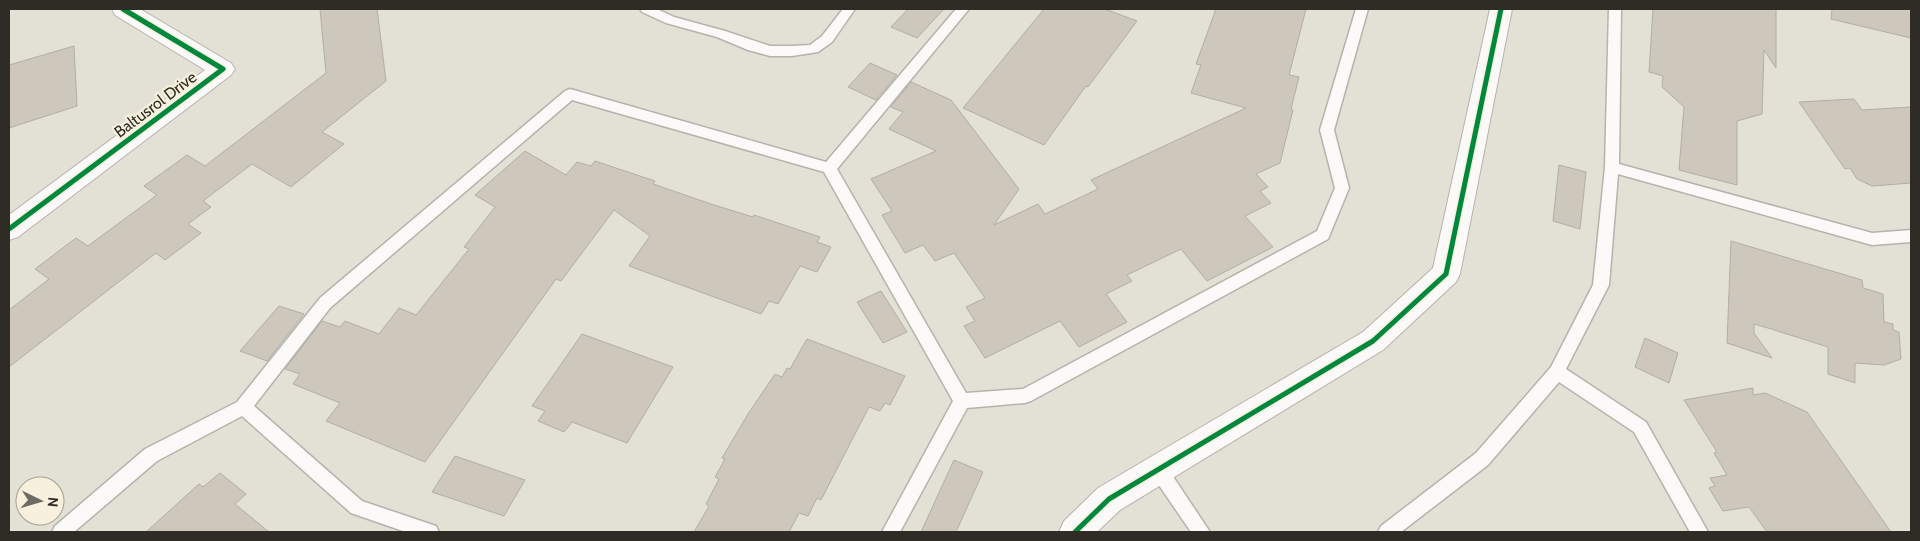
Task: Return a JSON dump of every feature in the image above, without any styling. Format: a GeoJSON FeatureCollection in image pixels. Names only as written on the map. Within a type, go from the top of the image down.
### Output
{"type":"FeatureCollection","features":[{"type":"Feature","properties":{"kind":"street","name":"Baltusrol Drive"},"geometry":{"type":"LineString","coordinates":[[9,230],[223,69],[123,9]]}},
{"type":"Feature","properties":{"kind":"street"},"geometry":{"type":"LineString","coordinates":[[1075,532],[1109,499],[1373,341],[1446,274],[1501,9]]}},
{"type":"Feature","properties":{"kind":"lane"},"geometry":{"type":"LineString","coordinates":[[646,9],[670,20],[721,34],[748,45],[770,51],[792,51],[813,49],[827,39],[849,9]]}},
{"type":"Feature","properties":{"kind":"lane"},"geometry":{"type":"LineString","coordinates":[[829,168],[963,9]]}},
{"type":"Feature","properties":{"kind":"lane"},"geometry":{"type":"LineString","coordinates":[[962,401],[1025,396],[1323,235],[1342,188],[1327,130],[1362,9]]}},
{"type":"Feature","properties":{"kind":"lane"},"geometry":{"type":"LineString","coordinates":[[1386,532],[1482,459],[1557,372],[1601,285],[1612,167],[1615,9]]}},
{"type":"Feature","properties":{"kind":"lane"},"geometry":{"type":"LineString","coordinates":[[61,532],[152,455],[243,407],[325,303],[570,94],[829,168],[962,401]]}},
{"type":"Feature","properties":{"kind":"lane"},"geometry":{"type":"LineString","coordinates":[[1612,167],[1872,239],[1911,236]]}},
{"type":"Feature","properties":{"kind":"lane"},"geometry":{"type":"LineString","coordinates":[[1557,372],[1640,427],[1699,532]]}},
{"type":"Feature","properties":{"kind":"lane"},"geometry":{"type":"LineString","coordinates":[[891,532],[962,401]]}},
{"type":"Feature","properties":{"kind":"lane"},"geometry":{"type":"LineString","coordinates":[[243,407],[357,506],[430,532]]}},
{"type":"Feature","properties":{"kind":"lane"},"geometry":{"type":"LineString","coordinates":[[1158,469],[1201,532]]}},
{"type":"Feature","properties":{"kind":"building"},"geometry":{"type":"Polygon","coordinates":[[[320,9],[377,9],[386,81],[322,132],[344,144],[291,187],[252,164],[203,201],[211,207],[188,224],[201,233],[165,260],[156,253],[9,367],[9,310],[49,279],[35,269],[76,238],[88,246],[157,195],[144,186],[187,155],[205,166],[326,73],[320,9]]]}},
{"type":"Feature","properties":{"kind":"building"},"geometry":{"type":"Polygon","coordinates":[[[908,9],[944,9],[917,38],[891,27],[908,9]]]}},
{"type":"Feature","properties":{"kind":"building"},"geometry":{"type":"Polygon","coordinates":[[[1044,9],[1105,9],[1137,21],[1088,87],[1086,86],[1044,145],[963,108],[1044,9]]]}},
{"type":"Feature","properties":{"kind":"building"},"geometry":{"type":"Polygon","coordinates":[[[1216,9],[1306,9],[1289,75],[1299,77],[1280,163],[1256,174],[1268,187],[1260,191],[1271,203],[1245,216],[1273,247],[1207,281],[1181,249],[1127,275],[1132,281],[1106,294],[1127,322],[1079,347],[1060,321],[985,358],[964,326],[975,321],[966,307],[985,298],[954,253],[935,261],[923,245],[905,253],[882,215],[892,211],[871,179],[936,151],[889,129],[903,112],[891,107],[911,82],[951,100],[1019,189],[994,225],[1038,204],[1045,214],[1098,189],[1091,180],[1246,108],[1191,93],[1201,65],[1196,64],[1216,9]]]}},
{"type":"Feature","properties":{"kind":"building"},"geometry":{"type":"Polygon","coordinates":[[[1653,9],[1776,9],[1776,68],[1764,50],[1762,114],[1737,121],[1737,185],[1679,170],[1684,107],[1662,87],[1663,76],[1649,72],[1653,9]]]}},
{"type":"Feature","properties":{"kind":"building"},"geometry":{"type":"Polygon","coordinates":[[[1832,9],[1911,9],[1911,38],[1831,19],[1832,9]]]}},
{"type":"Feature","properties":{"kind":"building"},"geometry":{"type":"Polygon","coordinates":[[[74,46],[77,106],[9,128],[9,65],[74,46]]]}},
{"type":"Feature","properties":{"kind":"building"},"geometry":{"type":"Polygon","coordinates":[[[870,63],[897,75],[876,100],[848,87],[870,63]]]}},
{"type":"Feature","properties":{"kind":"building"},"geometry":{"type":"Polygon","coordinates":[[[1854,99],[1862,110],[1911,107],[1911,183],[1872,186],[1857,179],[1850,168],[1845,169],[1799,102],[1854,99]]]}},
{"type":"Feature","properties":{"kind":"building"},"geometry":{"type":"Polygon","coordinates":[[[525,151],[566,175],[577,162],[591,166],[595,161],[655,181],[653,184],[711,204],[753,217],[754,215],[820,237],[817,242],[831,247],[817,272],[800,266],[778,304],[769,301],[761,314],[629,266],[650,236],[614,210],[561,281],[556,279],[425,462],[326,421],[340,403],[293,384],[300,374],[285,369],[322,321],[340,327],[345,321],[379,334],[399,308],[416,315],[469,249],[464,247],[495,207],[475,195],[525,151]]]}},
{"type":"Feature","properties":{"kind":"building"},"geometry":{"type":"Polygon","coordinates":[[[1559,165],[1586,172],[1580,229],[1553,221],[1559,165]]]}},
{"type":"Feature","properties":{"kind":"building"},"geometry":{"type":"Polygon","coordinates":[[[1731,241],[1862,280],[1863,288],[1883,294],[1884,322],[1893,324],[1893,330],[1899,332],[1901,359],[1884,365],[1855,363],[1855,383],[1828,374],[1828,347],[1768,328],[1754,324],[1754,333],[1772,358],[1727,343],[1731,241]]]}},
{"type":"Feature","properties":{"kind":"building"},"geometry":{"type":"Polygon","coordinates":[[[881,291],[907,332],[883,343],[857,302],[881,291]]]}},
{"type":"Feature","properties":{"kind":"building"},"geometry":{"type":"Polygon","coordinates":[[[279,306],[304,314],[267,361],[240,351],[279,306]]]}},
{"type":"Feature","properties":{"kind":"building"},"geometry":{"type":"Polygon","coordinates":[[[582,334],[673,367],[627,443],[572,422],[564,432],[538,421],[545,411],[532,406],[582,334]]]}},
{"type":"Feature","properties":{"kind":"building"},"geometry":{"type":"Polygon","coordinates":[[[1645,338],[1678,353],[1669,383],[1635,367],[1645,338]]]}},
{"type":"Feature","properties":{"kind":"building"},"geometry":{"type":"Polygon","coordinates":[[[807,339],[905,376],[890,405],[885,403],[880,411],[869,407],[821,500],[817,498],[808,516],[799,513],[789,532],[694,532],[709,506],[706,504],[719,479],[715,477],[725,459],[722,458],[775,374],[782,377],[787,368],[790,369],[807,339]]]}},
{"type":"Feature","properties":{"kind":"building"},"geometry":{"type":"Polygon","coordinates":[[[1753,388],[1753,395],[1765,393],[1807,412],[1891,532],[1767,532],[1749,507],[1723,511],[1709,488],[1715,486],[1710,478],[1727,475],[1714,453],[1717,452],[1684,400],[1753,388]]]}},
{"type":"Feature","properties":{"kind":"building"},"geometry":{"type":"Polygon","coordinates":[[[455,456],[525,480],[504,516],[432,492],[455,456]]]}},
{"type":"Feature","properties":{"kind":"building"},"geometry":{"type":"Polygon","coordinates":[[[954,460],[983,472],[956,532],[921,532],[954,460]]]}},
{"type":"Feature","properties":{"kind":"building"},"geometry":{"type":"Polygon","coordinates":[[[220,473],[246,494],[235,504],[269,532],[146,532],[199,484],[203,487],[220,473]]]}},
{"type":"Feature","properties":{"kind":"cycle path"},"geometry":{"type":"LineString","coordinates":[[9,229],[223,69],[123,9]]}},
{"type":"Feature","properties":{"kind":"cycle path"},"geometry":{"type":"LineString","coordinates":[[1075,532],[1109,499],[1373,341],[1446,274],[1501,9]]}}]}
